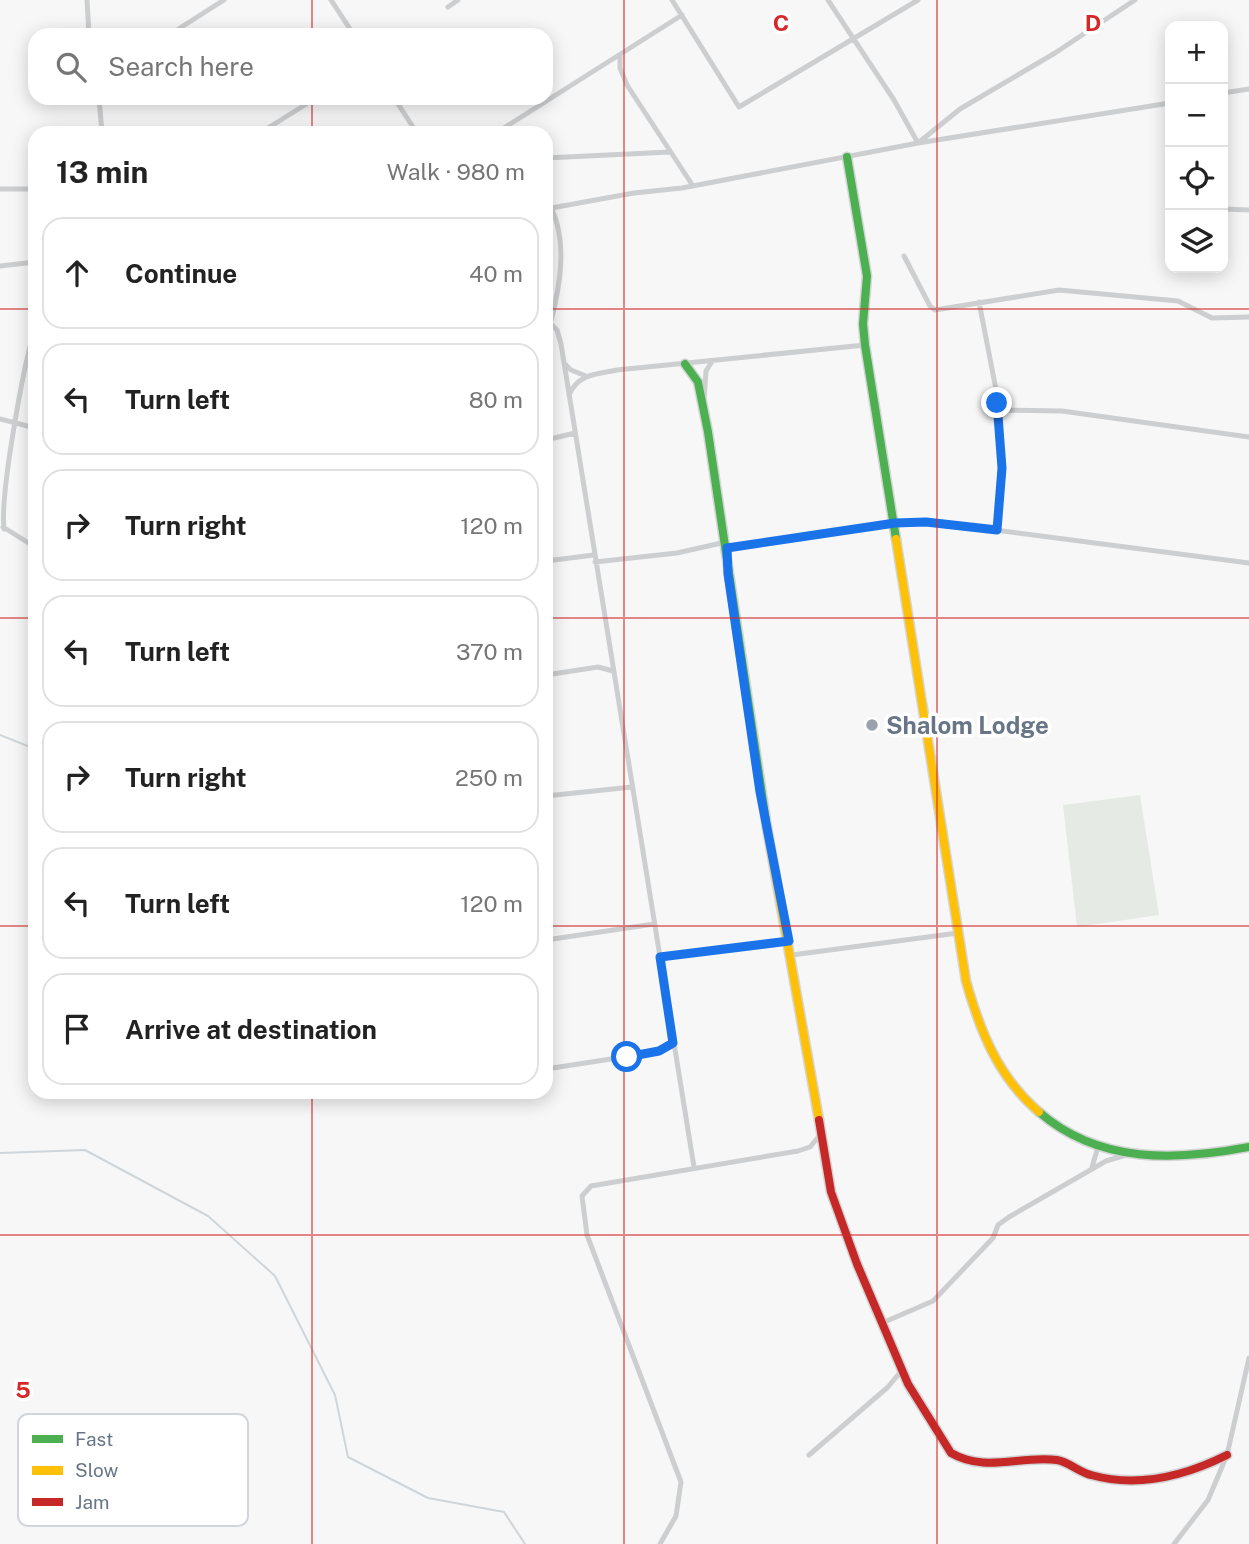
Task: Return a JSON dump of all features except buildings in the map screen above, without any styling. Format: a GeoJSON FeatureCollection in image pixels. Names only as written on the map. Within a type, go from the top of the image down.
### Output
{"type":"FeatureCollection","features":[{"type":"Feature","properties":{"kind":"street"},"geometry":{"type":"LineString","coordinates":[[87,0],[89,28]]}},
{"type":"Feature","properties":{"kind":"street"},"geometry":{"type":"LineString","coordinates":[[180,28],[224,0]]}},
{"type":"Feature","properties":{"kind":"street"},"geometry":{"type":"LineString","coordinates":[[331,0],[349,28]]}},
{"type":"Feature","properties":{"kind":"street"},"geometry":{"type":"LineString","coordinates":[[448,6],[458,0]]}},
{"type":"Feature","properties":{"kind":"street"},"geometry":{"type":"LineString","coordinates":[[672,0],[739,107],[918,0]]}},
{"type":"Feature","properties":{"kind":"street"},"geometry":{"type":"LineString","coordinates":[[828,0],[918,143]]}},
{"type":"Feature","properties":{"kind":"street"},"geometry":{"type":"LineString","coordinates":[[918,143],[960,109],[1055,53],[1135,0]]}},
{"type":"Feature","properties":{"kind":"street"},"geometry":{"type":"LineString","coordinates":[[553,99],[682,15]]}},
{"type":"Feature","properties":{"kind":"street"},"geometry":{"type":"LineString","coordinates":[[620,55],[620,68],[627,85],[693,186]]}},
{"type":"Feature","properties":{"kind":"street"},"geometry":{"type":"LineString","coordinates":[[1228,92],[1249,89]]}},
{"type":"Feature","properties":{"kind":"street"},"geometry":{"type":"LineString","coordinates":[[553,208],[693,186],[918,143],[1165,104]]}},
{"type":"Feature","properties":{"kind":"street"},"geometry":{"type":"LineString","coordinates":[[100,105],[101,126]]}},
{"type":"Feature","properties":{"kind":"street"},"geometry":{"type":"LineString","coordinates":[[271,126],[305,105]]}},
{"type":"Feature","properties":{"kind":"street"},"geometry":{"type":"LineString","coordinates":[[399,105],[412,126]]}},
{"type":"Feature","properties":{"kind":"street"},"geometry":{"type":"LineString","coordinates":[[512,126],[544,105]]}},
{"type":"Feature","properties":{"kind":"street"},"geometry":{"type":"LineString","coordinates":[[553,158],[670,152]]}},
{"type":"Feature","properties":{"kind":"street"},"geometry":{"type":"LineString","coordinates":[[848,157],[867,276],[863,324],[865,345],[967,988],[989,1049],[1001,1070],[1031,1106],[1050,1122],[1098,1147],[1126,1155],[1172,1159],[1249,1147]]}},
{"type":"Feature","properties":{"kind":"street"},"geometry":{"type":"LineString","coordinates":[[0,189],[28,189]]}},
{"type":"Feature","properties":{"kind":"street"},"geometry":{"type":"LineString","coordinates":[[1228,209],[1249,210]]}},
{"type":"Feature","properties":{"kind":"street"},"geometry":{"type":"LineString","coordinates":[[553,226],[562,264],[553,300]]}},
{"type":"Feature","properties":{"kind":"street"},"geometry":{"type":"LineString","coordinates":[[904,256],[930,306],[936,310],[1059,290],[1178,301],[1212,318],[1249,317]]}},
{"type":"Feature","properties":{"kind":"street"},"geometry":{"type":"LineString","coordinates":[[0,266],[28,263]]}},
{"type":"Feature","properties":{"kind":"street"},"geometry":{"type":"LineString","coordinates":[[979,302],[1000,410],[1002,468],[997,530]]}},
{"type":"Feature","properties":{"kind":"street"},"geometry":{"type":"LineString","coordinates":[[553,326],[557,330],[569,396],[694,1167]]}},
{"type":"Feature","properties":{"kind":"street"},"geometry":{"type":"LineString","coordinates":[[569,396],[576,382],[586,376],[642,366],[711,363],[865,345]]}},
{"type":"Feature","properties":{"kind":"street"},"geometry":{"type":"LineString","coordinates":[[28,361],[1,507],[2,527],[28,543]]}},
{"type":"Feature","properties":{"kind":"street"},"geometry":{"type":"LineString","coordinates":[[563,361],[571,370],[586,376]]}},
{"type":"Feature","properties":{"kind":"street"},"geometry":{"type":"LineString","coordinates":[[704,407],[706,371],[711,363]]}},
{"type":"Feature","properties":{"kind":"street"},"geometry":{"type":"LineString","coordinates":[[685,364],[696,377],[704,407],[727,545],[728,574],[760,792],[792,955],[831,1192],[902,1370],[951,1453],[960,1460],[1002,1463],[1055,1460],[1093,1476],[1170,1479],[1205,1468],[1227,1455]]}},
{"type":"Feature","properties":{"kind":"street"},"geometry":{"type":"LineString","coordinates":[[1000,410],[1062,411],[1249,437]]}},
{"type":"Feature","properties":{"kind":"street"},"geometry":{"type":"LineString","coordinates":[[0,419],[15,420],[28,425]]}},
{"type":"Feature","properties":{"kind":"street"},"geometry":{"type":"LineString","coordinates":[[553,438],[575,433]]}},
{"type":"Feature","properties":{"kind":"street"},"geometry":{"type":"LineString","coordinates":[[553,561],[677,553],[895,523],[926,522],[1249,563]]}},
{"type":"Feature","properties":{"kind":"street"},"geometry":{"type":"LineString","coordinates":[[598,667],[610,655]]}},
{"type":"Feature","properties":{"kind":"street"},"geometry":{"type":"LineString","coordinates":[[553,674],[598,667],[613,671]]}},
{"type":"Feature","properties":{"kind":"street"},"geometry":{"type":"LineString","coordinates":[[553,795],[632,787]]}},
{"type":"Feature","properties":{"kind":"street"},"geometry":{"type":"LineString","coordinates":[[553,939],[654,924]]}},
{"type":"Feature","properties":{"kind":"street"},"geometry":{"type":"LineString","coordinates":[[792,955],[958,933]]}},
{"type":"Feature","properties":{"kind":"street"},"geometry":{"type":"LineString","coordinates":[[660,957],[789,941]]}},
{"type":"Feature","properties":{"kind":"street"},"geometry":{"type":"LineString","coordinates":[[553,1068],[650,1053],[665,1049],[673,1043]]}},
{"type":"Feature","properties":{"kind":"street"},"geometry":{"type":"LineString","coordinates":[[660,1544],[676,1516],[681,1482],[587,1235],[582,1196],[591,1186],[798,1151],[810,1146],[820,1135]]}},
{"type":"Feature","properties":{"kind":"street"},"geometry":{"type":"LineString","coordinates":[[1091,1169],[1098,1147]]}},
{"type":"Feature","properties":{"kind":"street"},"geometry":{"type":"LineString","coordinates":[[882,1324],[933,1301],[993,1238],[998,1225],[1091,1169],[1126,1155]]}},
{"type":"Feature","properties":{"kind":"street"},"geometry":{"type":"LineString","coordinates":[[1174,1544],[1208,1500],[1227,1455],[1249,1359]]}},
{"type":"Feature","properties":{"kind":"street"},"geometry":{"type":"LineString","coordinates":[[809,1455],[888,1387],[902,1370]]}},
{"type":"Feature","properties":{"kind":"shaded area"},"geometry":{"type":"Polygon","coordinates":[[[1140,795],[1159,915],[1077,927],[1063,805],[1140,795]]]}},
{"type":"Feature","properties":{"kind":"waterway"},"geometry":{"type":"LineString","coordinates":[[0,735],[28,746]]}},
{"type":"Feature","properties":{"kind":"waterway"},"geometry":{"type":"LineString","coordinates":[[0,1153],[85,1150],[208,1216],[275,1276],[335,1395],[348,1457],[428,1498],[504,1512],[525,1544]]}},
{"type":"Feature","properties":{"kind":"traffic: fast"},"geometry":{"type":"LineString","coordinates":[[847,157],[867,276],[863,324],[865,345],[896,539]]}},
{"type":"Feature","properties":{"kind":"traffic: fast"},"geometry":{"type":"LineString","coordinates":[[685,364],[698,382],[708,432],[767,828]]}},
{"type":"Feature","properties":{"kind":"traffic: fast"},"geometry":{"type":"LineString","coordinates":[[1039,1112],[1062,1129],[1113,1150],[1166,1156],[1249,1147]]}},
{"type":"Feature","properties":{"kind":"traffic: slow"},"geometry":{"type":"LineString","coordinates":[[896,539],[966,981],[992,1052],[1012,1084],[1039,1112]]}},
{"type":"Feature","properties":{"kind":"traffic: slow"},"geometry":{"type":"LineString","coordinates":[[767,828],[819,1120]]}},
{"type":"Feature","properties":{"kind":"traffic: jam"},"geometry":{"type":"LineString","coordinates":[[819,1120],[831,1192],[857,1264],[908,1384],[951,1453],[964,1459],[990,1463],[1057,1460],[1091,1475],[1126,1480],[1178,1474],[1227,1455]]}},
{"type":"Feature","properties":{"kind":"place","name":"Shalom Lodge"},"geometry":{"type":"Point","coordinates":[872,725]}},
{"type":"Feature","properties":{"kind":"route"},"geometry":{"type":"LineString","coordinates":[[627,1057],[659,1051],[673,1043],[660,957],[789,941],[760,792],[755,743],[728,574],[727,548],[895,523],[926,522],[997,530],[1002,468],[1000,410],[997,403]]}}]}
